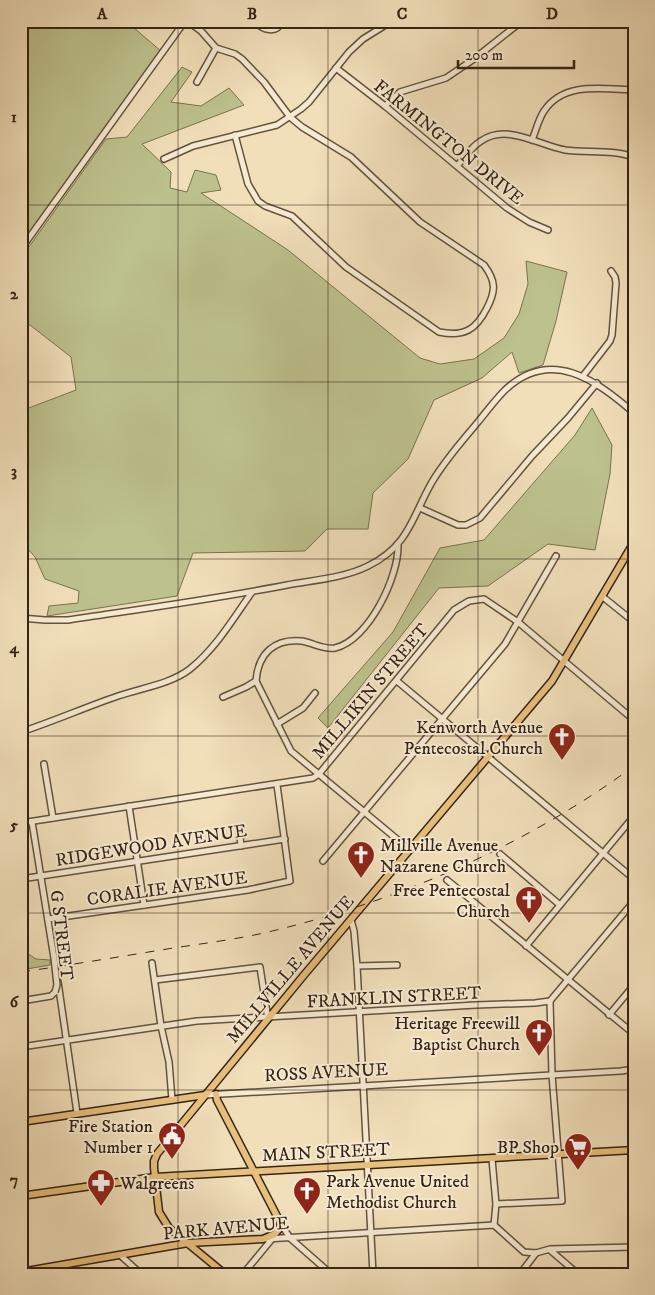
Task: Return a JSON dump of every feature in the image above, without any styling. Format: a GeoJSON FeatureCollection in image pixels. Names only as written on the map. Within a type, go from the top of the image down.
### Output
{"type":"FeatureCollection","features":[{"type":"Feature","properties":{"kind":"main road","name":"MILLVILLE AVENUE"},"geometry":{"type":"LineString","coordinates":[[225,1274],[169,1228],[158,1212],[154,1164],[157,1154],[552,680],[634,542]]}},
{"type":"Feature","properties":{"kind":"main road"},"geometry":{"type":"LineString","coordinates":[[216,1094],[217,1100],[280,1224],[275,1234],[263,1239]]}},
{"type":"Feature","properties":{"kind":"main road","name":"ROSS AVENUE"},"geometry":{"type":"LineString","coordinates":[[21,1122],[205,1095]]}},
{"type":"Feature","properties":{"kind":"main road","name":"MAIN STREET"},"geometry":{"type":"LineString","coordinates":[[21,1196],[155,1177],[634,1150]]}},
{"type":"Feature","properties":{"kind":"main road","name":"PARK AVENUE"},"geometry":{"type":"LineString","coordinates":[[21,1272],[188,1244],[263,1239]]}},
{"type":"Feature","properties":{"kind":"street"},"geometry":{"type":"LineString","coordinates":[[21,249],[186,21],[201,31],[216,48],[235,54],[242,59],[272,91],[290,117],[302,127],[351,157],[420,222],[484,265],[490,273],[494,290],[480,321],[466,332],[458,334],[440,332],[346,267],[292,216],[265,206],[258,201],[248,184],[236,135]]}},
{"type":"Feature","properties":{"kind":"street"},"geometry":{"type":"LineString","coordinates":[[255,21],[258,25],[270,30],[276,29],[282,21]]}},
{"type":"Feature","properties":{"kind":"street"},"geometry":{"type":"LineString","coordinates":[[164,159],[193,146],[277,125],[309,102],[349,52],[363,39],[392,21]]}},
{"type":"Feature","properties":{"kind":"street"},"geometry":{"type":"LineString","coordinates":[[385,106],[400,92],[446,78],[474,59],[522,21]]}},
{"type":"Feature","properties":{"kind":"street"},"geometry":{"type":"LineString","coordinates":[[196,82],[216,48]]}},
{"type":"Feature","properties":{"kind":"street","name":"FARMINGTON DRIVE"},"geometry":{"type":"LineString","coordinates":[[336,68],[385,106],[507,208],[529,222],[548,230]]}},
{"type":"Feature","properties":{"kind":"street"},"geometry":{"type":"LineString","coordinates":[[532,140],[544,111],[557,97],[565,93],[584,88],[634,90]]}},
{"type":"Feature","properties":{"kind":"street"},"geometry":{"type":"LineString","coordinates":[[457,166],[474,146],[482,140],[490,136],[510,133],[565,150],[624,154],[634,157]]}},
{"type":"Feature","properties":{"kind":"street"},"geometry":{"type":"LineString","coordinates":[[583,376],[606,348],[612,335],[616,283],[611,271]]}},
{"type":"Feature","properties":{"kind":"street"},"geometry":{"type":"LineString","coordinates":[[21,618],[68,620],[252,592],[359,570],[381,559],[398,545],[408,532],[433,480],[449,458],[506,389],[532,373],[560,370],[583,376],[597,383],[634,413]]}},
{"type":"Feature","properties":{"kind":"street"},"geometry":{"type":"LineString","coordinates":[[420,508],[458,525],[466,525],[480,518],[597,383]]}},
{"type":"Feature","properties":{"kind":"street"},"geometry":{"type":"LineString","coordinates":[[398,545],[399,558],[388,588],[377,610],[352,640],[341,646],[328,649],[303,642],[293,641],[278,644],[266,652],[262,658],[256,681],[291,751],[410,850]]}},
{"type":"Feature","properties":{"kind":"street"},"geometry":{"type":"LineString","coordinates":[[323,861],[505,644],[556,556]]}},
{"type":"Feature","properties":{"kind":"street"},"geometry":{"type":"LineString","coordinates":[[21,732],[56,721],[120,695],[176,678],[188,671],[214,647],[252,592]]}},
{"type":"Feature","properties":{"kind":"street"},"geometry":{"type":"LineString","coordinates":[[603,597],[634,622]]}},
{"type":"Feature","properties":{"kind":"street","name":"MILLIKIN STREET"},"geometry":{"type":"LineString","coordinates":[[21,823],[313,778],[319,774],[397,682],[454,610],[468,600],[484,599],[518,622],[634,720]]}},
{"type":"Feature","properties":{"kind":"street"},"geometry":{"type":"LineString","coordinates":[[223,697],[256,681]]}},
{"type":"Feature","properties":{"kind":"street"},"geometry":{"type":"LineString","coordinates":[[397,682],[634,879]]}},
{"type":"Feature","properties":{"kind":"street"},"geometry":{"type":"LineString","coordinates":[[277,724],[303,708],[315,693]]}},
{"type":"Feature","properties":{"kind":"street"},"geometry":{"type":"LineString","coordinates":[[44,764],[53,818]]}},
{"type":"Feature","properties":{"kind":"street"},"geometry":{"type":"LineString","coordinates":[[277,785],[285,839]]}},
{"type":"Feature","properties":{"kind":"street"},"geometry":{"type":"LineString","coordinates":[[129,806],[144,905]]}},
{"type":"Feature","properties":{"kind":"street"},"geometry":{"type":"LineString","coordinates":[[526,946],[634,816]]}},
{"type":"Feature","properties":{"kind":"street","name":"G STREET"},"geometry":{"type":"LineString","coordinates":[[21,1002],[51,996],[55,992],[57,985],[42,876],[32,822]]}},
{"type":"Feature","properties":{"kind":"street"},"geometry":{"type":"LineString","coordinates":[[238,827],[241,846]]}},
{"type":"Feature","properties":{"kind":"street","name":"RIDGEWOOD AVENUE"},"geometry":{"type":"LineString","coordinates":[[21,879],[285,839]]}},
{"type":"Feature","properties":{"kind":"street","name":"CORALIE AVENUE"},"geometry":{"type":"LineString","coordinates":[[48,919],[248,890],[290,881],[285,839]]}},
{"type":"Feature","properties":{"kind":"street"},"geometry":{"type":"LineString","coordinates":[[500,854],[560,905]]}},
{"type":"Feature","properties":{"kind":"street"},"geometry":{"type":"LineString","coordinates":[[447,880],[634,1034]]}},
{"type":"Feature","properties":{"kind":"street"},"geometry":{"type":"LineString","coordinates":[[496,1204],[562,1201],[552,1075],[550,1001],[634,901]]}},
{"type":"Feature","properties":{"kind":"street"},"geometry":{"type":"LineString","coordinates":[[351,920],[354,931],[357,966],[373,1274]]}},
{"type":"Feature","properties":{"kind":"street"},"geometry":{"type":"LineString","coordinates":[[152,963],[161,1026],[169,1062],[172,1100]]}},
{"type":"Feature","properties":{"kind":"street"},"geometry":{"type":"LineString","coordinates":[[357,966],[397,965]]}},
{"type":"Feature","properties":{"kind":"street"},"geometry":{"type":"LineString","coordinates":[[155,980],[260,967],[267,1013],[270,1018]]}},
{"type":"Feature","properties":{"kind":"street","name":"G STREET"},"geometry":{"type":"LineString","coordinates":[[57,976],[77,1113]]}},
{"type":"Feature","properties":{"kind":"street"},"geometry":{"type":"LineString","coordinates":[[609,1014],[634,985]]}},
{"type":"Feature","properties":{"kind":"street","name":"FRANKLIN STREET"},"geometry":{"type":"LineString","coordinates":[[21,1047],[197,1021],[550,1001]]}},
{"type":"Feature","properties":{"kind":"street","name":"ROSS AVENUE"},"geometry":{"type":"LineString","coordinates":[[205,1095],[621,1071],[634,1068]]}},
{"type":"Feature","properties":{"kind":"street"},"geometry":{"type":"LineString","coordinates":[[492,1159],[496,1204],[494,1225],[524,1252],[536,1253],[550,1249],[633,1249]]}},
{"type":"Feature","properties":{"kind":"street"},"geometry":{"type":"LineString","coordinates":[[280,1224],[290,1238],[331,1274]]}},
{"type":"Feature","properties":{"kind":"street","name":"PARK AVENUE"},"geometry":{"type":"LineString","coordinates":[[263,1239],[494,1225]]}},
{"type":"Feature","properties":{"kind":"street"},"geometry":{"type":"LineString","coordinates":[[243,1274],[272,1239]]}},
{"type":"Feature","properties":{"kind":"street"},"geometry":{"type":"LineString","coordinates":[[550,1249],[578,1274]]}},
{"type":"Feature","properties":{"kind":"street"},"geometry":{"type":"LineString","coordinates":[[520,1274],[536,1253]]}},
{"type":"Feature","properties":{"kind":"street"},"geometry":{"type":"LineString","coordinates":[[120,1255],[142,1274]]}},
{"type":"Feature","properties":{"kind":"street"},"geometry":{"type":"LineString","coordinates":[[57,1274],[64,1265]]}},
{"type":"Feature","properties":{"kind":"green space"},"geometry":{"type":"Polygon","coordinates":[[[21,21],[126,21],[162,52],[21,249],[21,21]]]}},
{"type":"Feature","properties":{"kind":"green space"},"geometry":{"type":"Polygon","coordinates":[[[182,67],[192,72],[171,102],[201,106],[229,88],[244,105],[142,144],[171,172],[170,188],[187,192],[195,170],[216,175],[221,190],[201,193],[288,250],[420,358],[440,364],[474,359],[504,338],[519,314],[528,284],[526,261],[567,272],[556,321],[543,365],[519,373],[512,352],[482,378],[434,400],[408,459],[373,493],[368,529],[327,529],[305,551],[193,553],[177,596],[47,616],[49,606],[78,603],[79,591],[45,579],[35,557],[21,541],[21,411],[76,390],[71,357],[30,325],[21,326],[21,258],[106,139],[127,137],[182,67]]]}},
{"type":"Feature","properties":{"kind":"green space"},"geometry":{"type":"Polygon","coordinates":[[[592,408],[612,445],[610,474],[595,550],[548,544],[488,586],[439,588],[328,728],[318,718],[393,632],[440,548],[484,540],[575,435],[592,408]]]}},
{"type":"Feature","properties":{"kind":"green space"},"geometry":{"type":"Polygon","coordinates":[[[30,955],[36,959],[50,960],[50,965],[21,970],[21,957],[30,955]]]}},
{"type":"Feature","properties":{"kind":"railway"},"geometry":{"type":"LineString","coordinates":[[21,972],[264,933],[362,905],[410,888],[503,846],[548,822],[634,766]]}},
{"type":"Feature","properties":{"kind":"place","name":"Kenworth Avenue Pentecostal Church"},"geometry":{"type":"Point","coordinates":[562,761]}},
{"type":"Feature","properties":{"kind":"place","name":"Millville Avenue Nazarene Church"},"geometry":{"type":"Point","coordinates":[361,879]}},
{"type":"Feature","properties":{"kind":"place","name":"Free Pentecostal Church"},"geometry":{"type":"Point","coordinates":[529,924]}},
{"type":"Feature","properties":{"kind":"place","name":"Heritage Freewill Baptist Church"},"geometry":{"type":"Point","coordinates":[539,1057]}},
{"type":"Feature","properties":{"kind":"place","name":"Fire Station Number 1"},"geometry":{"type":"Point","coordinates":[172,1160]}},
{"type":"Feature","properties":{"kind":"place","name":"BP Shop"},"geometry":{"type":"Point","coordinates":[578,1171]}},
{"type":"Feature","properties":{"kind":"place","name":"Walgreens"},"geometry":{"type":"Point","coordinates":[101,1207]}},
{"type":"Feature","properties":{"kind":"place","name":"Park Avenue United Methodist Church"},"geometry":{"type":"Point","coordinates":[307,1215]}}]}
